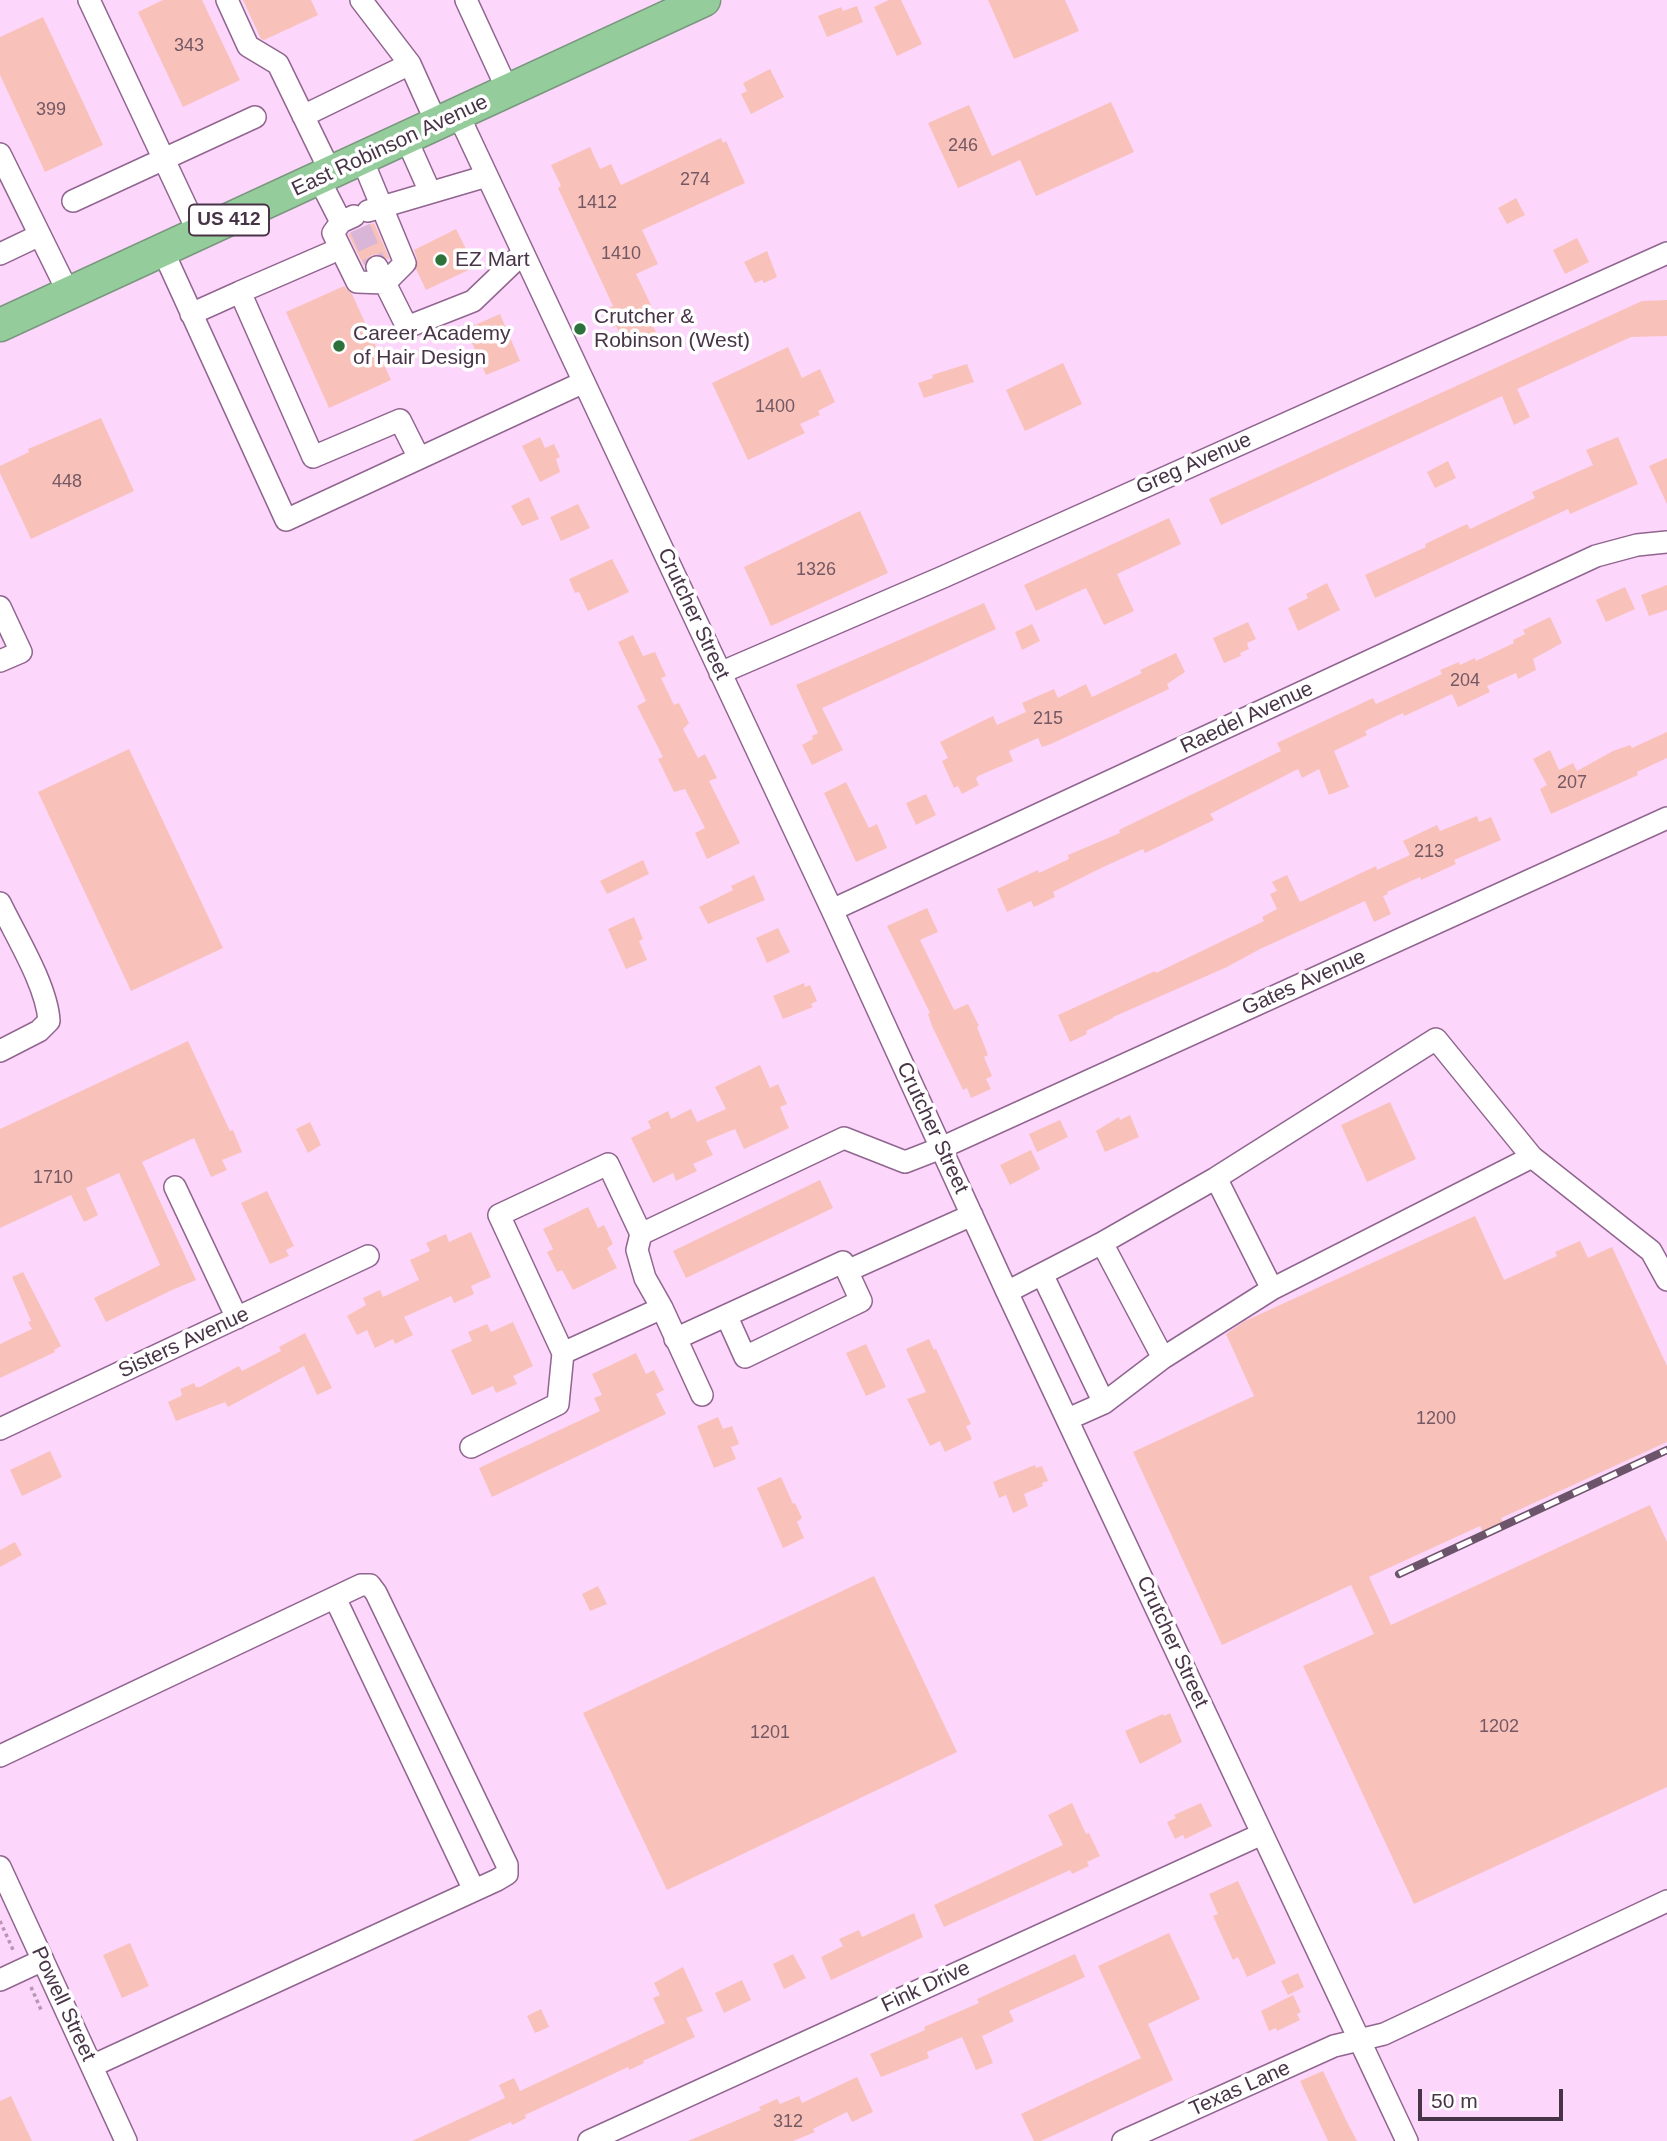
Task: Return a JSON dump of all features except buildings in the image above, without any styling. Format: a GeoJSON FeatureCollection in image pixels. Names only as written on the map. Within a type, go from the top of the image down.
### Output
{"type":"FeatureCollection","features":[{"type":"Feature","properties":{"kind":"highway","name":"East Robinson Avenue"},"geometry":{"type":"LineString","coordinates":[[0,326],[704,0]]}},
{"type":"Feature","properties":{"kind":"street"},"geometry":{"type":"LineString","coordinates":[[89,0],[199,234]]}},
{"type":"Feature","properties":{"kind":"street"},"geometry":{"type":"LineString","coordinates":[[227,0],[248,46],[278,64],[303,116],[325,176],[352,222]]}},
{"type":"Feature","properties":{"kind":"street","name":"Crutcher Street"},"geometry":{"type":"LineString","coordinates":[[361,0],[410,64],[487,176],[832,910],[1007,1292],[1407,2141]]}},
{"type":"Feature","properties":{"kind":"street"},"geometry":{"type":"LineString","coordinates":[[466,0],[508,91]]}},
{"type":"Feature","properties":{"kind":"street"},"geometry":{"type":"LineString","coordinates":[[303,116],[410,64]]}},
{"type":"Feature","properties":{"kind":"street"},"geometry":{"type":"LineString","coordinates":[[73,201],[255,117]]}},
{"type":"Feature","properties":{"kind":"street"},"geometry":{"type":"LineString","coordinates":[[406,138],[430,192]]}},
{"type":"Feature","properties":{"kind":"street"},"geometry":{"type":"LineString","coordinates":[[0,154],[7,185],[40,235],[69,294]]}},
{"type":"Feature","properties":{"kind":"street"},"geometry":{"type":"LineString","coordinates":[[362,159],[381,206],[405,262],[381,275],[357,282],[333,233],[381,206],[487,176]]}},
{"type":"Feature","properties":{"kind":"street"},"geometry":{"type":"LineString","coordinates":[[0,254],[40,235]]}},
{"type":"Feature","properties":{"kind":"street"},"geometry":{"type":"LineString","coordinates":[[163,251],[286,520],[584,382]]}},
{"type":"Feature","properties":{"kind":"street"},"geometry":{"type":"LineString","coordinates":[[191,314],[330,253]]}},
{"type":"Feature","properties":{"kind":"street"},"geometry":{"type":"LineString","coordinates":[[381,275],[407,327],[473,301],[523,253]]}},
{"type":"Feature","properties":{"kind":"street","name":"Greg Avenue"},"geometry":{"type":"LineString","coordinates":[[720,673],[943,577],[1667,253]]}},
{"type":"Feature","properties":{"kind":"street"},"geometry":{"type":"LineString","coordinates":[[240,292],[313,457],[400,420],[419,458]]}},
{"type":"Feature","properties":{"kind":"street","name":"Raedel Avenue"},"geometry":{"type":"LineString","coordinates":[[832,910],[1596,556],[1637,545],[1667,542]]}},
{"type":"Feature","properties":{"kind":"street"},"geometry":{"type":"LineString","coordinates":[[0,607],[21,652],[0,662]]}},
{"type":"Feature","properties":{"kind":"street","name":"Gates Avenue"},"geometry":{"type":"LineString","coordinates":[[641,1234],[844,1138],[905,1162],[941,1149],[1667,818]]}},
{"type":"Feature","properties":{"kind":"street"},"geometry":{"type":"LineString","coordinates":[[0,903],[43,992],[49,1021],[25,1040],[0,1051]]}},
{"type":"Feature","properties":{"kind":"street"},"geometry":{"type":"LineString","coordinates":[[1007,1292],[1102,1243],[1216,1178],[1436,1040],[1532,1157],[1651,1251],[1667,1280]]}},
{"type":"Feature","properties":{"kind":"street"},"geometry":{"type":"LineString","coordinates":[[1068,1419],[1104,1403],[1163,1358],[1272,1289],[1532,1157]]}},
{"type":"Feature","properties":{"kind":"street"},"geometry":{"type":"LineString","coordinates":[[471,1447],[558,1404],[563,1353],[499,1215],[608,1164],[641,1234],[637,1250],[645,1278],[662,1308],[702,1395]]}},
{"type":"Feature","properties":{"kind":"street"},"geometry":{"type":"LineString","coordinates":[[1216,1178],[1272,1289]]}},
{"type":"Feature","properties":{"kind":"street"},"geometry":{"type":"LineString","coordinates":[[175,1187],[237,1318]]}},
{"type":"Feature","properties":{"kind":"street"},"geometry":{"type":"LineString","coordinates":[[847,1271],[972,1215]]}},
{"type":"Feature","properties":{"kind":"street"},"geometry":{"type":"LineString","coordinates":[[1102,1243],[1163,1358]]}},
{"type":"Feature","properties":{"kind":"street","name":"Sisters Avenue"},"geometry":{"type":"LineString","coordinates":[[0,1429],[368,1256]]}},
{"type":"Feature","properties":{"kind":"street"},"geometry":{"type":"LineString","coordinates":[[675,1339],[843,1262],[861,1301],[745,1357],[727,1317]]}},
{"type":"Feature","properties":{"kind":"street"},"geometry":{"type":"LineString","coordinates":[[1042,1274],[1104,1403]]}},
{"type":"Feature","properties":{"kind":"street"},"geometry":{"type":"LineString","coordinates":[[563,1353],[662,1308]]}},
{"type":"Feature","properties":{"kind":"street"},"geometry":{"type":"LineString","coordinates":[[0,1756],[361,1585],[370,1585],[507,1865],[507,1874],[474,1890],[92,2066]]}},
{"type":"Feature","properties":{"kind":"street"},"geometry":{"type":"LineString","coordinates":[[335,1598],[474,1890]]}},
{"type":"Feature","properties":{"kind":"street","name":"Fink Drive"},"geometry":{"type":"LineString","coordinates":[[590,2141],[1262,1834]]}},
{"type":"Feature","properties":{"kind":"street","name":"Powell Street"},"geometry":{"type":"LineString","coordinates":[[0,1867],[127,2141]]}},
{"type":"Feature","properties":{"kind":"street","name":"Texas Lane"},"geometry":{"type":"LineString","coordinates":[[1123,2141],[1334,2046],[1384,2034],[1667,1901]]}},
{"type":"Feature","properties":{"kind":"street"},"geometry":{"type":"LineString","coordinates":[[0,1980],[43,1960]]}},
{"type":"Feature","properties":{"kind":"path"},"geometry":{"type":"LineString","coordinates":[[0,1921],[11,1944]]}},
{"type":"Feature","properties":{"kind":"path"},"geometry":{"type":"LineString","coordinates":[[35,1996],[44,2015]]}},
{"type":"Feature","properties":{"kind":"tunnel"},"geometry":{"type":"LineString","coordinates":[[360,228],[377,267]]}},
{"type":"Feature","properties":{"kind":"railway"},"geometry":{"type":"LineString","coordinates":[[1399,1574],[1667,1450]]}},
{"type":"Feature","properties":{"kind":"place","name":"EZ Mart"},"geometry":{"type":"Point","coordinates":[441,260]}},
{"type":"Feature","properties":{"kind":"place","name":"Crutcher & Robinson (West)"},"geometry":{"type":"Point","coordinates":[580,329]}},
{"type":"Feature","properties":{"kind":"place","name":"Career Academy of Hair Design"},"geometry":{"type":"Point","coordinates":[339,346]}}]}
